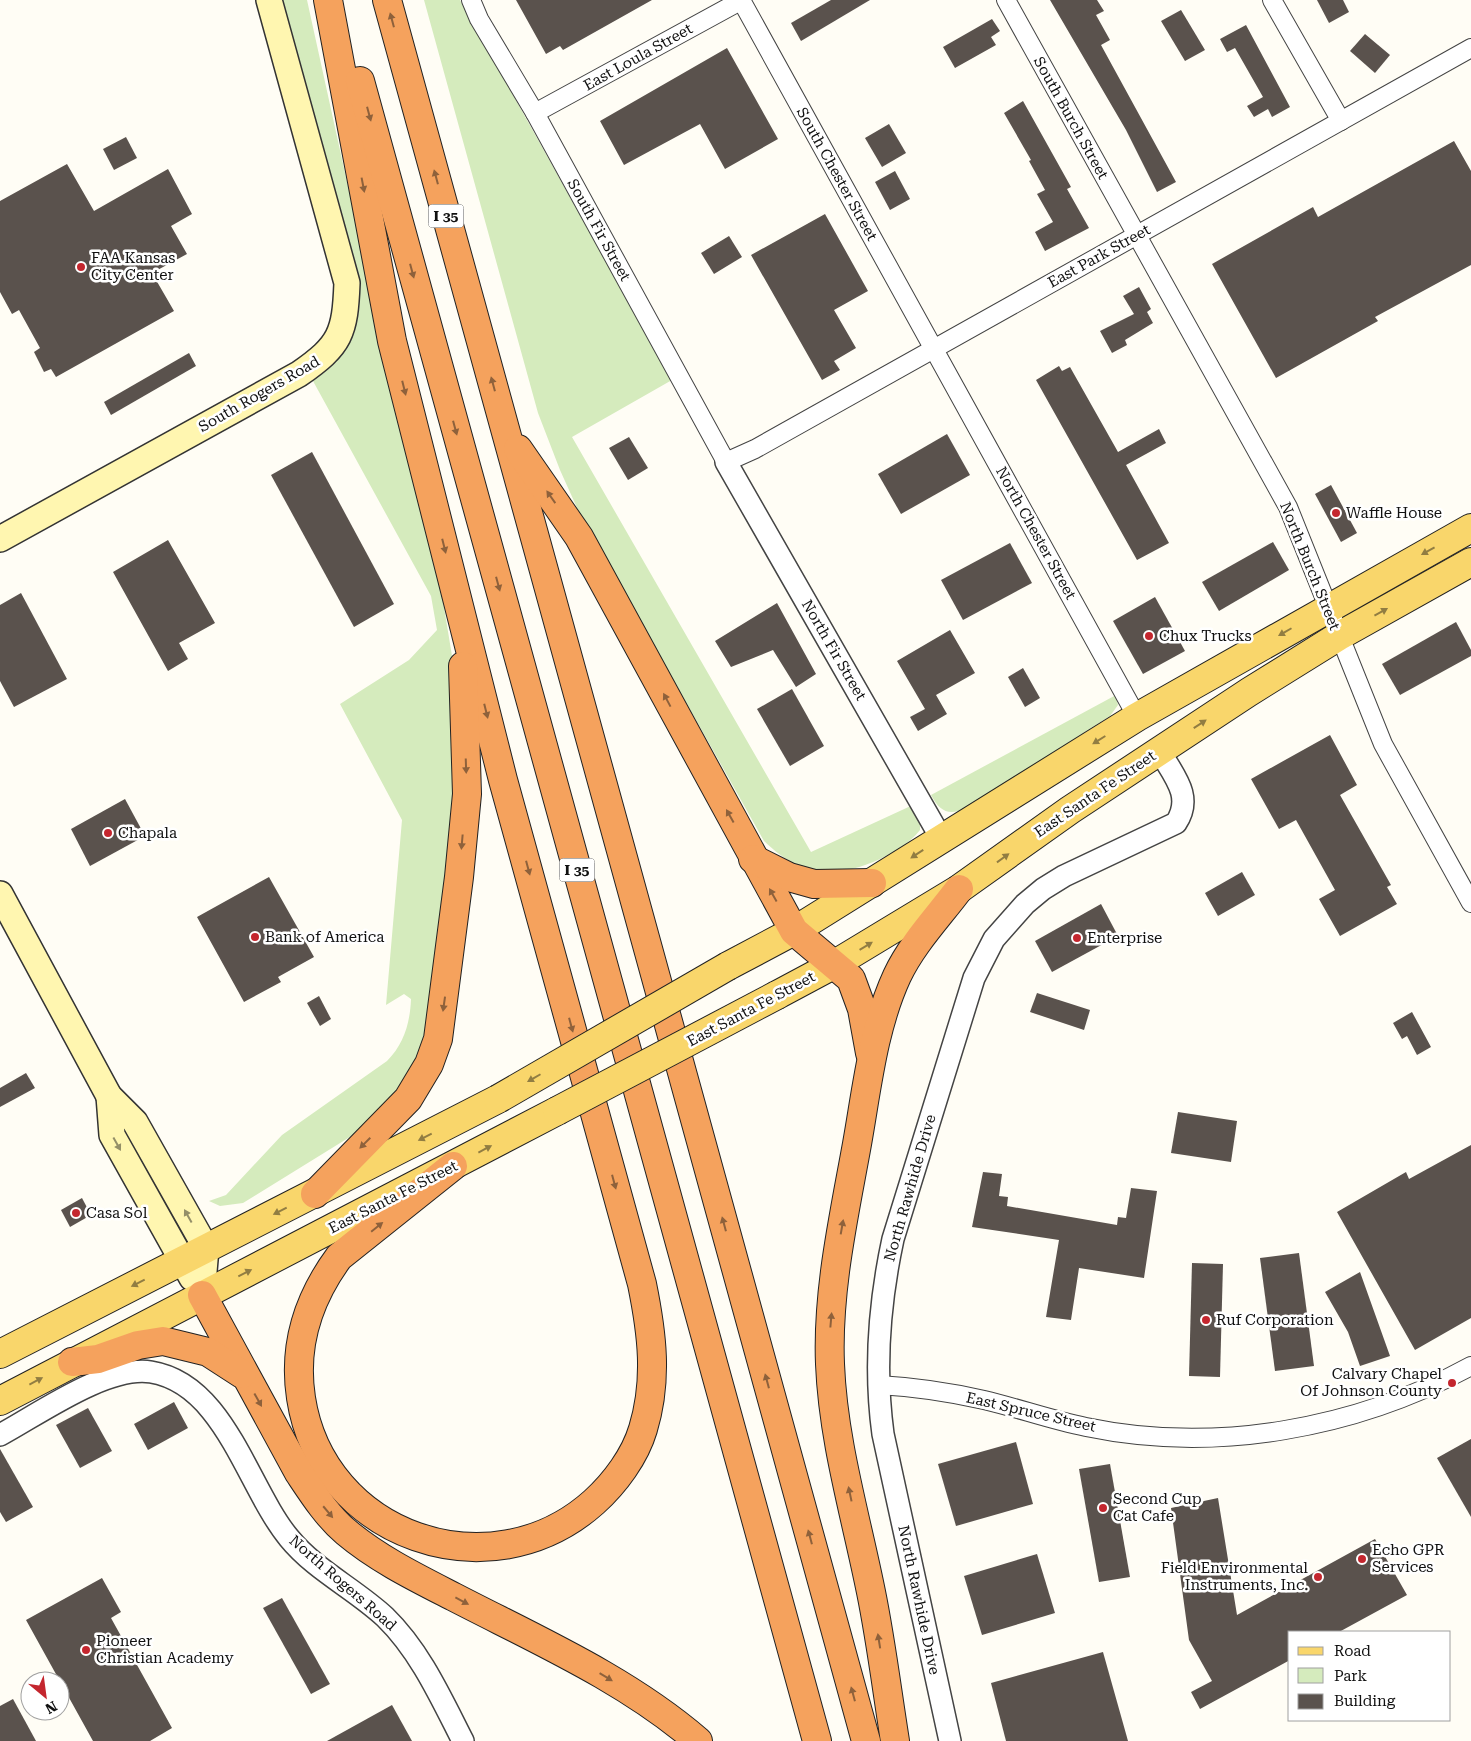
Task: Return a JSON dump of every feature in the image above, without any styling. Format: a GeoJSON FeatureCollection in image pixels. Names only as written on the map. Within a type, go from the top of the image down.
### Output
{"type":"FeatureCollection","features":[{"type":"Feature","properties":{"kind":"highway"},"geometry":{"type":"LineString","coordinates":[[328,0],[392,341],[503,780],[642,1284],[652,1349],[653,1375],[645,1423],[631,1456],[619,1475],[604,1493],[569,1521],[528,1539],[503,1546],[458,1547],[433,1542],[412,1536],[369,1512],[334,1479],[320,1456],[309,1434],[299,1387],[298,1366],[305,1320],[314,1296],[326,1274],[339,1257],[453,1166]]}},
{"type":"Feature","properties":{"kind":"highway","name":"I 35"},"geometry":{"type":"LineString","coordinates":[[337,0],[817,1741]]}},
{"type":"Feature","properties":{"kind":"highway","name":"I 35"},"geometry":{"type":"LineString","coordinates":[[387,0],[866,1741]]}},
{"type":"Feature","properties":{"kind":"highway"},"geometry":{"type":"LineString","coordinates":[[506,431],[579,537],[794,931],[836,964],[851,979],[857,992],[872,1062]]}},
{"type":"Feature","properties":{"kind":"highway"},"geometry":{"type":"LineString","coordinates":[[315,1194],[408,1100],[429,1064],[438,1039],[457,896],[467,794],[463,667],[466,630]]}},
{"type":"Feature","properties":{"kind":"highway"},"geometry":{"type":"LineString","coordinates":[[753,858],[789,877],[814,884],[872,883]]}},
{"type":"Feature","properties":{"kind":"highway"},"geometry":{"type":"LineString","coordinates":[[895,1741],[871,1593],[836,1419],[830,1365],[830,1328],[835,1275],[872,1062],[885,1010],[898,974],[910,954],[960,889]]}},
{"type":"Feature","properties":{"kind":"highway"},"geometry":{"type":"LineString","coordinates":[[202,1295],[299,1473],[317,1500],[346,1532],[389,1562],[598,1672],[664,1714],[698,1741]]}},
{"type":"Feature","properties":{"kind":"highway"},"geometry":{"type":"LineString","coordinates":[[72,1362],[98,1358],[138,1345],[162,1341],[208,1352],[245,1377]]}},
{"type":"Feature","properties":{"kind":"main road","name":"South Rogers Road"},"geometry":{"type":"LineString","coordinates":[[0,539],[299,374],[324,357],[340,334],[346,318],[347,283],[269,0]]}},
{"type":"Feature","properties":{"kind":"main road"},"geometry":{"type":"LineString","coordinates":[[0,1354],[498,1099],[728,966],[794,931],[1136,717],[1327,607],[1471,528]]}},
{"type":"Feature","properties":{"kind":"main road","name":"East Santa Fe Street"},"geometry":{"type":"LineString","coordinates":[[0,1401],[453,1166],[836,964],[960,889],[1070,810],[1159,750],[1339,636],[1471,562]]}},
{"type":"Feature","properties":{"kind":"main road"},"geometry":{"type":"LineString","coordinates":[[1159,750],[1165,728],[1176,714],[1212,689],[1231,663]]}},
{"type":"Feature","properties":{"kind":"main road"},"geometry":{"type":"LineString","coordinates":[[1070,810],[1088,778],[1116,760],[1129,742],[1136,717]]}},
{"type":"Feature","properties":{"kind":"main road"},"geometry":{"type":"LineString","coordinates":[[0,894],[109,1096],[135,1122],[206,1248],[202,1295]]}},
{"type":"Feature","properties":{"kind":"main road"},"geometry":{"type":"LineString","coordinates":[[109,1096],[112,1135],[202,1295]]}},
{"type":"Feature","properties":{"kind":"street","name":"South Fir Street"},"geometry":{"type":"LineString","coordinates":[[471,0],[479,18],[535,113],[726,462]]}},
{"type":"Feature","properties":{"kind":"street","name":"East Loula Street"},"geometry":{"type":"LineString","coordinates":[[535,113],[741,0]]}},
{"type":"Feature","properties":{"kind":"street","name":"South Chester Street"},"geometry":{"type":"LineString","coordinates":[[741,0],[934,349]]}},
{"type":"Feature","properties":{"kind":"street","name":"South Burch Street"},"geometry":{"type":"LineString","coordinates":[[1006,0],[1137,235]]}},
{"type":"Feature","properties":{"kind":"street"},"geometry":{"type":"LineString","coordinates":[[1272,0],[1341,121]]}},
{"type":"Feature","properties":{"kind":"street","name":"East Park Street"},"geometry":{"type":"LineString","coordinates":[[726,462],[755,448],[934,349],[1471,48]]}},
{"type":"Feature","properties":{"kind":"street","name":"North Burch Street"},"geometry":{"type":"LineString","coordinates":[[1137,235],[1288,508],[1383,744],[1471,903]]}},
{"type":"Feature","properties":{"kind":"street","name":"North Chester Street"},"geometry":{"type":"LineString","coordinates":[[934,349],[1136,717]]}},
{"type":"Feature","properties":{"kind":"street","name":"North Fir Street"},"geometry":{"type":"LineString","coordinates":[[726,462],[941,838]]}},
{"type":"Feature","properties":{"kind":"street","name":"North Rawhide Drive"},"geometry":{"type":"LineString","coordinates":[[950,1741],[883,1434],[879,1385],[878,1326],[881,1296],[893,1239],[966,1002],[982,958],[1008,921],[1043,889],[1064,876],[1176,824],[1183,813],[1185,800],[1159,750]]}},
{"type":"Feature","properties":{"kind":"street","name":"East Spruce Street"},"geometry":{"type":"LineString","coordinates":[[879,1385],[938,1390],[1088,1428],[1156,1436],[1218,1436],[1279,1432],[1349,1416],[1417,1392],[1471,1366]]}},
{"type":"Feature","properties":{"kind":"street","name":"North Rogers Road"},"geometry":{"type":"LineString","coordinates":[[0,1435],[93,1384],[112,1376],[149,1372],[181,1382],[215,1413],[265,1503],[290,1538],[322,1568],[362,1597],[400,1634],[428,1674],[463,1741]]}},
{"type":"Feature","properties":{"kind":"green space"},"geometry":{"type":"Polygon","coordinates":[[[283,0],[307,0],[367,273],[439,577],[455,674],[457,768],[430,1022],[409,1084],[366,1127],[243,1203],[220,1206],[209,1201],[226,1195],[282,1135],[387,1061],[398,1048],[405,1033],[411,999],[404,994],[386,1005],[402,820],[340,704],[409,660],[437,630],[431,596],[313,381],[329,366],[350,260],[283,0]]]}},
{"type":"Feature","properties":{"kind":"green space"},"geometry":{"type":"Polygon","coordinates":[[[424,0],[460,0],[672,380],[572,437],[811,852],[915,804],[920,822],[920,830],[907,843],[880,859],[848,870],[818,871],[804,868],[791,862],[764,841],[578,510],[538,413],[424,0]]]}},
{"type":"Feature","properties":{"kind":"green space"},"geometry":{"type":"Polygon","coordinates":[[[1116,695],[1118,705],[1110,716],[966,808],[955,812],[946,811],[938,805],[931,795],[1116,695]]]}},
{"type":"Feature","properties":{"kind":"building"},"geometry":{"type":"Polygon","coordinates":[[[516,0],[652,0],[563,50],[560,46],[546,54],[516,0]]]}},
{"type":"Feature","properties":{"kind":"building"},"geometry":{"type":"Polygon","coordinates":[[[831,0],[870,0],[801,41],[791,23],[831,0]]]}},
{"type":"Feature","properties":{"kind":"building"},"geometry":{"type":"Polygon","coordinates":[[[1050,0],[1097,0],[1104,11],[1096,15],[1110,40],[1101,45],[1176,182],[1157,192],[1126,130],[1050,0]]]}},
{"type":"Feature","properties":{"kind":"building"},"geometry":{"type":"Polygon","coordinates":[[[1317,0],[1343,0],[1349,12],[1329,23],[1317,0]]]}},
{"type":"Feature","properties":{"kind":"building"},"geometry":{"type":"Polygon","coordinates":[[[1181,10],[1205,50],[1185,61],[1161,21],[1181,10]]]}},
{"type":"Feature","properties":{"kind":"building"},"geometry":{"type":"Polygon","coordinates":[[[992,19],[1000,31],[991,37],[996,45],[955,68],[943,47],[992,19]]]}},
{"type":"Feature","properties":{"kind":"building"},"geometry":{"type":"Polygon","coordinates":[[[1246,25],[1290,107],[1272,117],[1268,109],[1254,117],[1247,106],[1263,97],[1235,48],[1227,52],[1220,39],[1246,25]]]}},
{"type":"Feature","properties":{"kind":"building"},"geometry":{"type":"Polygon","coordinates":[[[1365,34],[1390,55],[1375,73],[1350,51],[1365,34]]]}},
{"type":"Feature","properties":{"kind":"building"},"geometry":{"type":"Polygon","coordinates":[[[727,48],[778,139],[725,169],[700,124],[624,165],[600,121],[727,48]]]}},
{"type":"Feature","properties":{"kind":"building"},"geometry":{"type":"Polygon","coordinates":[[[1023,101],[1071,187],[1067,189],[1089,228],[1045,251],[1035,232],[1053,222],[1037,194],[1045,190],[1029,161],[1031,160],[1004,113],[1023,101]]]}},
{"type":"Feature","properties":{"kind":"building"},"geometry":{"type":"Polygon","coordinates":[[[889,124],[906,153],[882,167],[865,138],[889,124]]]}},
{"type":"Feature","properties":{"kind":"building"},"geometry":{"type":"Polygon","coordinates":[[[126,137],[137,158],[114,170],[103,149],[126,137]]]}},
{"type":"Feature","properties":{"kind":"building"},"geometry":{"type":"Polygon","coordinates":[[[1454,141],[1471,171],[1471,265],[1375,317],[1378,321],[1276,378],[1212,264],[1313,207],[1318,217],[1454,141]]]}},
{"type":"Feature","properties":{"kind":"building","name":"FAA Kansas City Center"},"geometry":{"type":"Polygon","coordinates":[[[67,164],[94,211],[168,169],[192,214],[171,226],[187,254],[152,273],[174,311],[56,377],[51,369],[44,372],[34,352],[40,348],[19,310],[12,314],[0,292],[0,201],[67,164]]]}},
{"type":"Feature","properties":{"kind":"building"},"geometry":{"type":"Polygon","coordinates":[[[895,171],[910,199],[890,210],[875,182],[895,171]]]}},
{"type":"Feature","properties":{"kind":"building"},"geometry":{"type":"Polygon","coordinates":[[[825,214],[868,291],[834,310],[856,348],[834,361],[840,370],[822,380],[751,255],[825,214]]]}},
{"type":"Feature","properties":{"kind":"building"},"geometry":{"type":"Polygon","coordinates":[[[729,236],[742,257],[714,274],[701,253],[729,236]]]}},
{"type":"Feature","properties":{"kind":"building"},"geometry":{"type":"Polygon","coordinates":[[[1139,287],[1151,309],[1147,312],[1153,323],[1125,340],[1127,345],[1112,353],[1100,331],[1134,314],[1123,296],[1139,287]]]}},
{"type":"Feature","properties":{"kind":"building"},"geometry":{"type":"Polygon","coordinates":[[[189,353],[196,366],[111,415],[104,402],[189,353]]]}},
{"type":"Feature","properties":{"kind":"building"},"geometry":{"type":"Polygon","coordinates":[[[1059,366],[1062,371],[1070,367],[1118,452],[1159,429],[1166,443],[1126,465],[1169,543],[1137,560],[1036,380],[1059,366]]]}},
{"type":"Feature","properties":{"kind":"building"},"geometry":{"type":"Polygon","coordinates":[[[947,434],[970,475],[901,514],[878,474],[947,434]]]}},
{"type":"Feature","properties":{"kind":"building"},"geometry":{"type":"Polygon","coordinates":[[[629,437],[648,468],[628,480],[609,448],[629,437]]]}},
{"type":"Feature","properties":{"kind":"building"},"geometry":{"type":"Polygon","coordinates":[[[312,452],[394,604],[354,627],[271,475],[312,452]]]}},
{"type":"Feature","properties":{"kind":"building","name":"Waffle House"},"geometry":{"type":"Polygon","coordinates":[[[1331,485],[1357,533],[1341,542],[1315,494],[1331,485]]]}},
{"type":"Feature","properties":{"kind":"building"},"geometry":{"type":"Polygon","coordinates":[[[168,540],[215,623],[179,643],[188,659],[168,671],[113,572],[168,540]]]}},
{"type":"Feature","properties":{"kind":"building"},"geometry":{"type":"Polygon","coordinates":[[[1273,542],[1289,570],[1219,611],[1202,582],[1273,542]]]}},
{"type":"Feature","properties":{"kind":"building"},"geometry":{"type":"Polygon","coordinates":[[[1010,543],[1032,583],[963,620],[941,580],[1010,543]]]}},
{"type":"Feature","properties":{"kind":"building"},"geometry":{"type":"Polygon","coordinates":[[[21,593],[67,679],[14,707],[0,681],[0,605],[21,593]]]}},
{"type":"Feature","properties":{"kind":"building","name":"Chux Trucks"},"geometry":{"type":"Polygon","coordinates":[[[1155,597],[1185,651],[1143,674],[1113,621],[1155,597]]]}},
{"type":"Feature","properties":{"kind":"building"},"geometry":{"type":"Polygon","coordinates":[[[777,603],[816,674],[796,687],[773,650],[731,667],[715,641],[777,603]]]}},
{"type":"Feature","properties":{"kind":"building"},"geometry":{"type":"Polygon","coordinates":[[[1456,622],[1471,650],[1471,656],[1400,695],[1382,664],[1456,622]]]}},
{"type":"Feature","properties":{"kind":"building"},"geometry":{"type":"Polygon","coordinates":[[[950,630],[975,673],[936,695],[947,714],[918,731],[910,717],[925,709],[897,661],[950,630]]]}},
{"type":"Feature","properties":{"kind":"building"},"geometry":{"type":"Polygon","coordinates":[[[1023,668],[1040,698],[1025,707],[1008,677],[1023,668]]]}},
{"type":"Feature","properties":{"kind":"building"},"geometry":{"type":"Polygon","coordinates":[[[792,689],[824,746],[790,766],[757,709],[792,689]]]}},
{"type":"Feature","properties":{"kind":"building"},"geometry":{"type":"Polygon","coordinates":[[[1330,735],[1357,785],[1340,795],[1391,885],[1387,887],[1397,904],[1340,936],[1319,899],[1335,890],[1296,820],[1279,829],[1251,779],[1330,735]]]}},
{"type":"Feature","properties":{"kind":"building","name":"Chapala"},"geometry":{"type":"Polygon","coordinates":[[[125,799],[145,836],[90,866],[71,829],[125,799]]]}},
{"type":"Feature","properties":{"kind":"building"},"geometry":{"type":"Polygon","coordinates":[[[1242,872],[1255,895],[1218,916],[1205,893],[1242,872]]]}},
{"type":"Feature","properties":{"kind":"building","name":"Bank of America"},"geometry":{"type":"Polygon","coordinates":[[[269,877],[314,957],[278,977],[281,982],[244,1002],[197,917],[269,877]]]}},
{"type":"Feature","properties":{"kind":"building","name":"Enterprise"},"geometry":{"type":"Polygon","coordinates":[[[1101,904],[1118,936],[1052,972],[1035,941],[1101,904]]]}},
{"type":"Feature","properties":{"kind":"building"},"geometry":{"type":"Polygon","coordinates":[[[1037,993],[1090,1010],[1084,1030],[1030,1012],[1037,993]]]}},
{"type":"Feature","properties":{"kind":"building"},"geometry":{"type":"Polygon","coordinates":[[[319,996],[331,1019],[320,1026],[307,1003],[319,996]]]}},
{"type":"Feature","properties":{"kind":"building"},"geometry":{"type":"Polygon","coordinates":[[[1412,1012],[1431,1047],[1417,1055],[1407,1036],[1402,1039],[1393,1023],[1412,1012]]]}},
{"type":"Feature","properties":{"kind":"building"},"geometry":{"type":"Polygon","coordinates":[[[26,1073],[35,1088],[0,1107],[0,1088],[26,1073]]]}},
{"type":"Feature","properties":{"kind":"building"},"geometry":{"type":"Polygon","coordinates":[[[1178,1112],[1237,1121],[1231,1162],[1171,1153],[1178,1112]]]}},
{"type":"Feature","properties":{"kind":"building"},"geometry":{"type":"Polygon","coordinates":[[[1471,1145],[1471,1318],[1415,1350],[1337,1212],[1406,1172],[1409,1179],[1471,1145]]]}},
{"type":"Feature","properties":{"kind":"building"},"geometry":{"type":"Polygon","coordinates":[[[983,1172],[1002,1174],[999,1196],[1008,1197],[1007,1206],[1117,1225],[1118,1217],[1126,1218],[1131,1188],[1157,1191],[1144,1278],[1079,1268],[1071,1320],[1046,1317],[1059,1240],[972,1227],[983,1172]]]}},
{"type":"Feature","properties":{"kind":"building","name":"Casa Sol"},"geometry":{"type":"Polygon","coordinates":[[[82,1198],[91,1215],[70,1227],[61,1210],[82,1198]]]}},
{"type":"Feature","properties":{"kind":"building"},"geometry":{"type":"Polygon","coordinates":[[[1299,1253],[1314,1366],[1275,1371],[1260,1258],[1299,1253]]]}},
{"type":"Feature","properties":{"kind":"building","name":"Ruf Corporation"},"geometry":{"type":"Polygon","coordinates":[[[1192,1263],[1223,1264],[1220,1377],[1189,1376],[1192,1263]]]}},
{"type":"Feature","properties":{"kind":"building"},"geometry":{"type":"Polygon","coordinates":[[[1360,1272],[1390,1356],[1360,1366],[1348,1332],[1325,1292],[1360,1272]]]}},
{"type":"Feature","properties":{"kind":"building"},"geometry":{"type":"Polygon","coordinates":[[[174,1402],[188,1428],[148,1450],[134,1424],[174,1402]]]}},
{"type":"Feature","properties":{"kind":"building"},"geometry":{"type":"Polygon","coordinates":[[[88,1408],[112,1451],[80,1468],[56,1425],[88,1408]]]}},
{"type":"Feature","properties":{"kind":"building"},"geometry":{"type":"Polygon","coordinates":[[[1471,1439],[1471,1517],[1437,1458],[1471,1439]]]}},
{"type":"Feature","properties":{"kind":"building"},"geometry":{"type":"Polygon","coordinates":[[[1016,1442],[1033,1504],[956,1526],[938,1464],[1016,1442]]]}},
{"type":"Feature","properties":{"kind":"building"},"geometry":{"type":"Polygon","coordinates":[[[0,1449],[33,1507],[6,1522],[0,1512],[0,1449]]]}},
{"type":"Feature","properties":{"kind":"building"},"geometry":{"type":"Polygon","coordinates":[[[1110,1464],[1130,1577],[1099,1582],[1079,1469],[1110,1464]]]}},
{"type":"Feature","properties":{"kind":"building"},"geometry":{"type":"Polygon","coordinates":[[[1218,1498],[1237,1615],[1375,1539],[1407,1595],[1341,1631],[1288,1631],[1288,1661],[1200,1709],[1191,1692],[1212,1681],[1189,1640],[1171,1508],[1218,1498]]]}},
{"type":"Feature","properties":{"kind":"building"},"geometry":{"type":"Polygon","coordinates":[[[1037,1554],[1055,1613],[982,1635],[964,1576],[1037,1554]]]}},
{"type":"Feature","properties":{"kind":"building","name":"Pioneer Christian Academy"},"geometry":{"type":"Polygon","coordinates":[[[102,1578],[121,1612],[111,1618],[172,1728],[150,1741],[93,1741],[70,1699],[70,1671],[54,1671],[26,1620],[102,1578]]]}},
{"type":"Feature","properties":{"kind":"building"},"geometry":{"type":"Polygon","coordinates":[[[282,1598],[330,1684],[311,1694],[263,1608],[282,1598]]]}},
{"type":"Feature","properties":{"kind":"building"},"geometry":{"type":"Polygon","coordinates":[[[1103,1652],[1128,1741],[1006,1741],[991,1683],[1103,1652]]]}},
{"type":"Feature","properties":{"kind":"building"},"geometry":{"type":"Polygon","coordinates":[[[13,1699],[20,1712],[20,1721],[25,1721],[36,1741],[0,1741],[0,1706],[13,1699]]]}},
{"type":"Feature","properties":{"kind":"building"},"geometry":{"type":"Polygon","coordinates":[[[392,1705],[412,1741],[327,1741],[392,1705]]]}},
{"type":"Feature","properties":{"kind":"place","name":"FAA Kansas City Center"},"geometry":{"type":"Point","coordinates":[81,267]}},
{"type":"Feature","properties":{"kind":"place","name":"Waffle House"},"geometry":{"type":"Point","coordinates":[1336,513]}},
{"type":"Feature","properties":{"kind":"place","name":"Chux Trucks"},"geometry":{"type":"Point","coordinates":[1149,636]}},
{"type":"Feature","properties":{"kind":"place","name":"Chapala"},"geometry":{"type":"Point","coordinates":[108,833]}},
{"type":"Feature","properties":{"kind":"place","name":"Bank of America"},"geometry":{"type":"Point","coordinates":[255,937]}},
{"type":"Feature","properties":{"kind":"place","name":"Enterprise"},"geometry":{"type":"Point","coordinates":[1077,938]}},
{"type":"Feature","properties":{"kind":"place","name":"Casa Sol"},"geometry":{"type":"Point","coordinates":[76,1213]}},
{"type":"Feature","properties":{"kind":"place","name":"Ruf Corporation"},"geometry":{"type":"Point","coordinates":[1206,1320]}},
{"type":"Feature","properties":{"kind":"place","name":"Calvary Chapel Of Johnson County"},"geometry":{"type":"Point","coordinates":[1452,1383]}},
{"type":"Feature","properties":{"kind":"place","name":"Second Cup Cat Cafe"},"geometry":{"type":"Point","coordinates":[1103,1508]}},
{"type":"Feature","properties":{"kind":"place","name":"Echo GPR Services"},"geometry":{"type":"Point","coordinates":[1362,1559]}},
{"type":"Feature","properties":{"kind":"place","name":"Field Environmental Instruments, Inc."},"geometry":{"type":"Point","coordinates":[1318,1577]}},
{"type":"Feature","properties":{"kind":"place","name":"Pioneer Christian Academy"},"geometry":{"type":"Point","coordinates":[86,1650]}}]}
